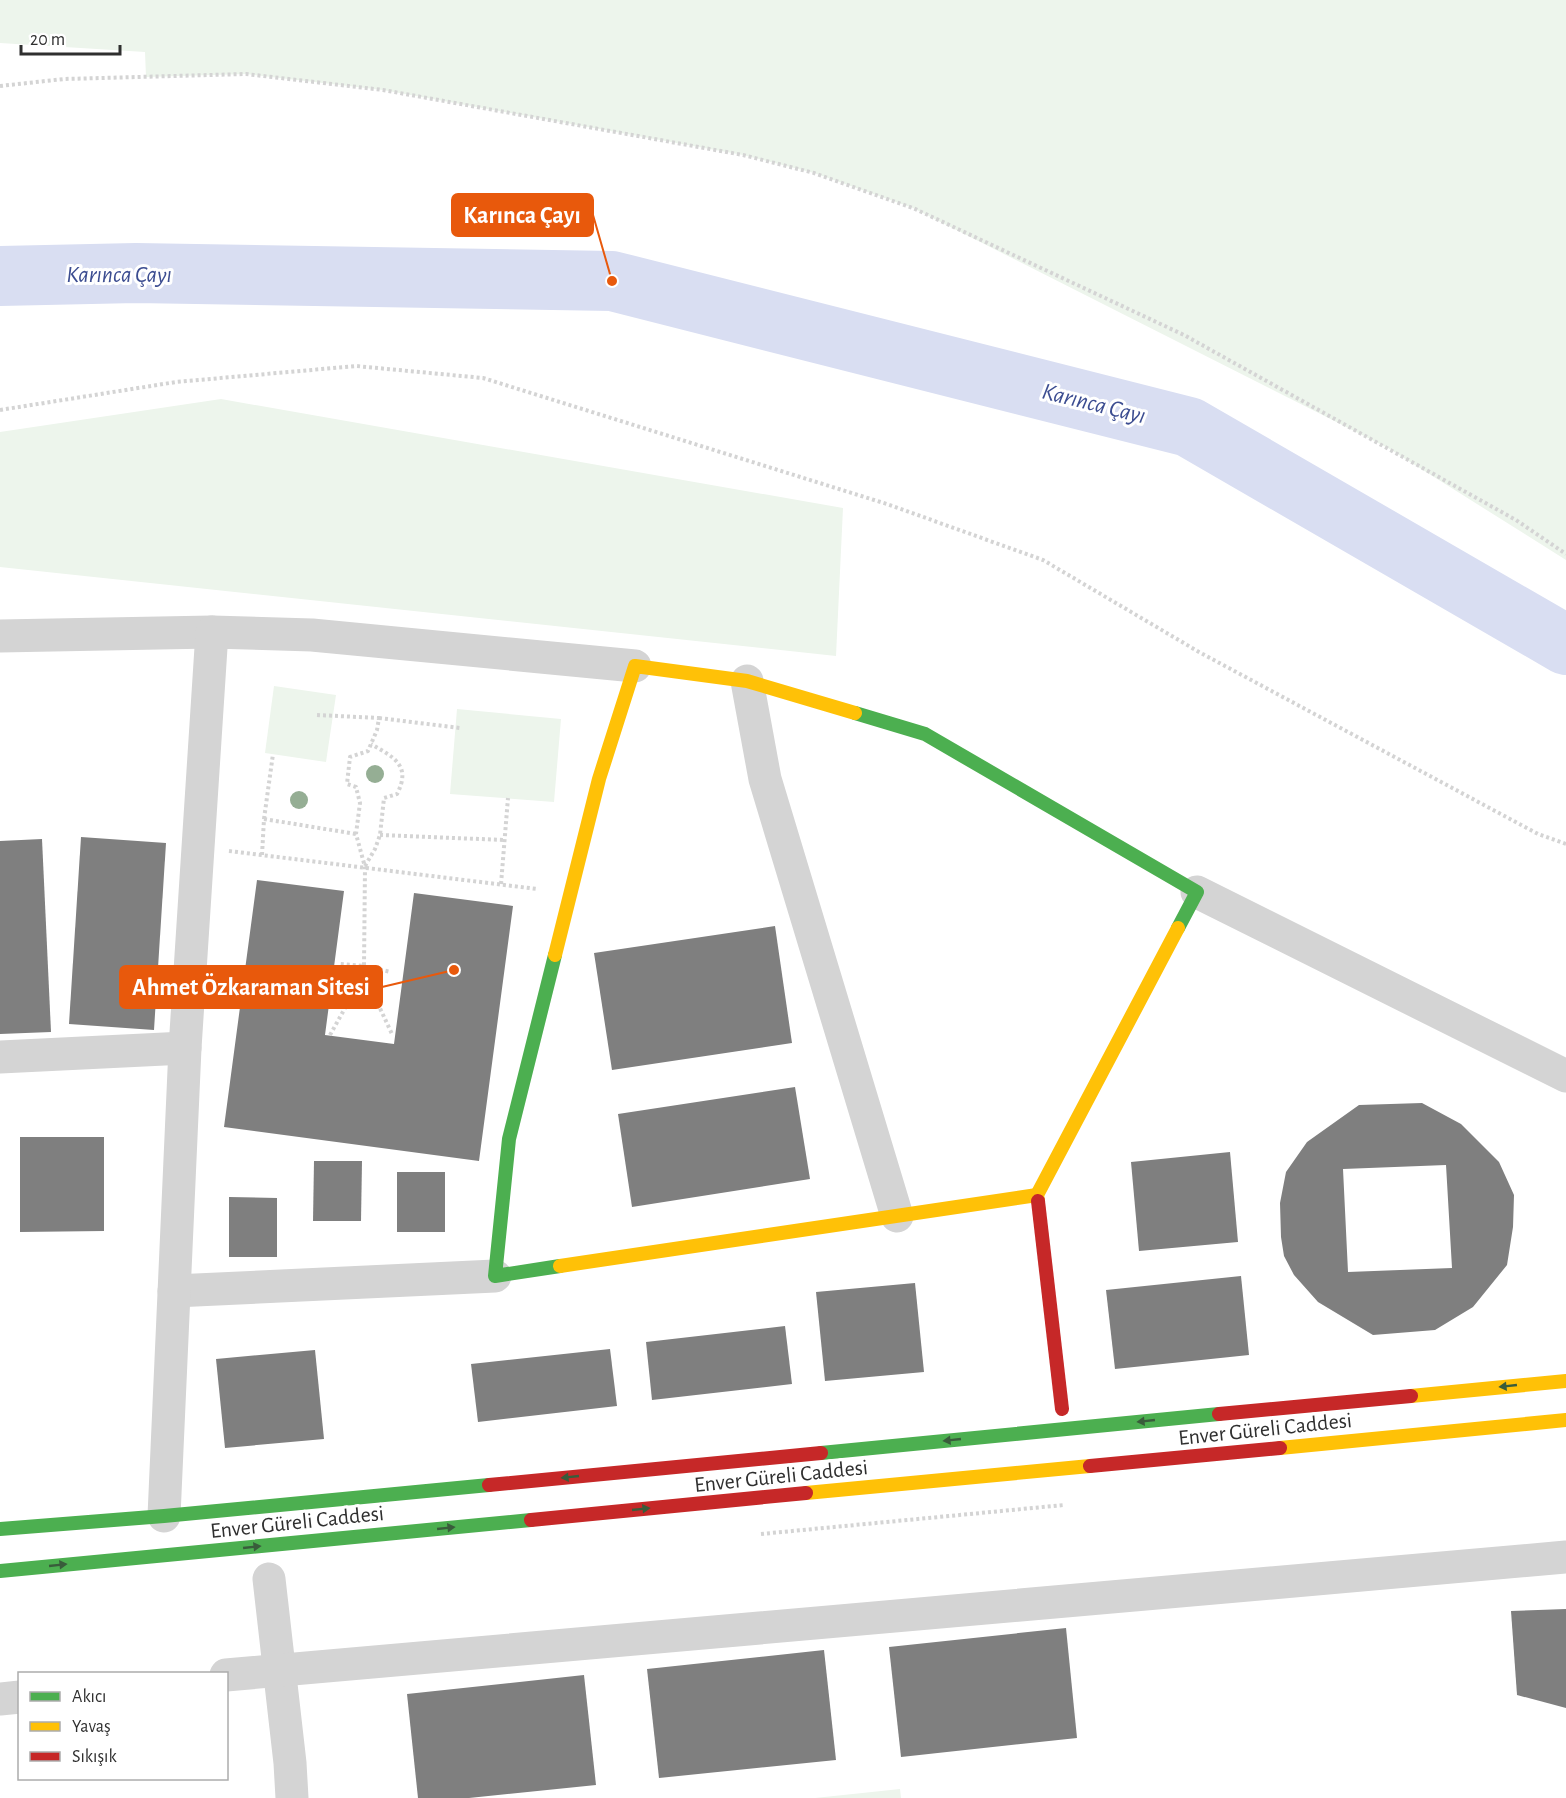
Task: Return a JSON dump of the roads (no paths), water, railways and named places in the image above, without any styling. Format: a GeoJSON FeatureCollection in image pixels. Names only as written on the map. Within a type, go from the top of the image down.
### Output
{"type":"FeatureCollection","features":[{"type":"Feature","properties":{"kind":"main road"},"geometry":{"type":"LineString","coordinates":[[1037,1195],[495,1276],[509,1139],[599,779],[635,666],[747,681],[925,734],[1197,892],[1037,1195],[1062,1409]]}},
{"type":"Feature","properties":{"kind":"main road","name":"Enver Güreli Caddesi"},"geometry":{"type":"LineString","coordinates":[[0,1529],[164,1516],[1566,1381]]}},
{"type":"Feature","properties":{"kind":"main road","name":"Enver Güreli Caddesi"},"geometry":{"type":"LineString","coordinates":[[0,1571],[1566,1420]]}},
{"type":"Feature","properties":{"kind":"street"},"geometry":{"type":"LineString","coordinates":[[164,1516],[185,1048],[212,632]]}},
{"type":"Feature","properties":{"kind":"street"},"geometry":{"type":"LineString","coordinates":[[0,636],[212,632],[312,634],[635,666]]}},
{"type":"Feature","properties":{"kind":"street"},"geometry":{"type":"LineString","coordinates":[[747,681],[765,779],[897,1216]]}},
{"type":"Feature","properties":{"kind":"street"},"geometry":{"type":"LineString","coordinates":[[1197,892],[1566,1076]]}},
{"type":"Feature","properties":{"kind":"street"},"geometry":{"type":"LineString","coordinates":[[0,1057],[185,1048]]}},
{"type":"Feature","properties":{"kind":"street"},"geometry":{"type":"LineString","coordinates":[[174,1292],[495,1276]]}},
{"type":"Feature","properties":{"kind":"street"},"geometry":{"type":"LineString","coordinates":[[228,1675],[1566,1557]]}},
{"type":"Feature","properties":{"kind":"street"},"geometry":{"type":"LineString","coordinates":[[269,1579],[292,1798]]}},
{"type":"Feature","properties":{"kind":"street"},"geometry":{"type":"LineString","coordinates":[[0,1699],[18,1696]]}},
{"type":"Feature","properties":{"kind":"waterway","name":"Karınca Çayı"},"geometry":{"type":"LineString","coordinates":[[0,276],[136,273],[612,281],[1189,427],[1566,645]]}},
{"type":"Feature","properties":{"kind":"place","name":"Karınca Çayı"},"geometry":{"type":"Point","coordinates":[612,281]}},
{"type":"Feature","properties":{"kind":"place","name":"Ahmet Özkaraman Sitesi"},"geometry":{"type":"Point","coordinates":[454,970]}}]}
